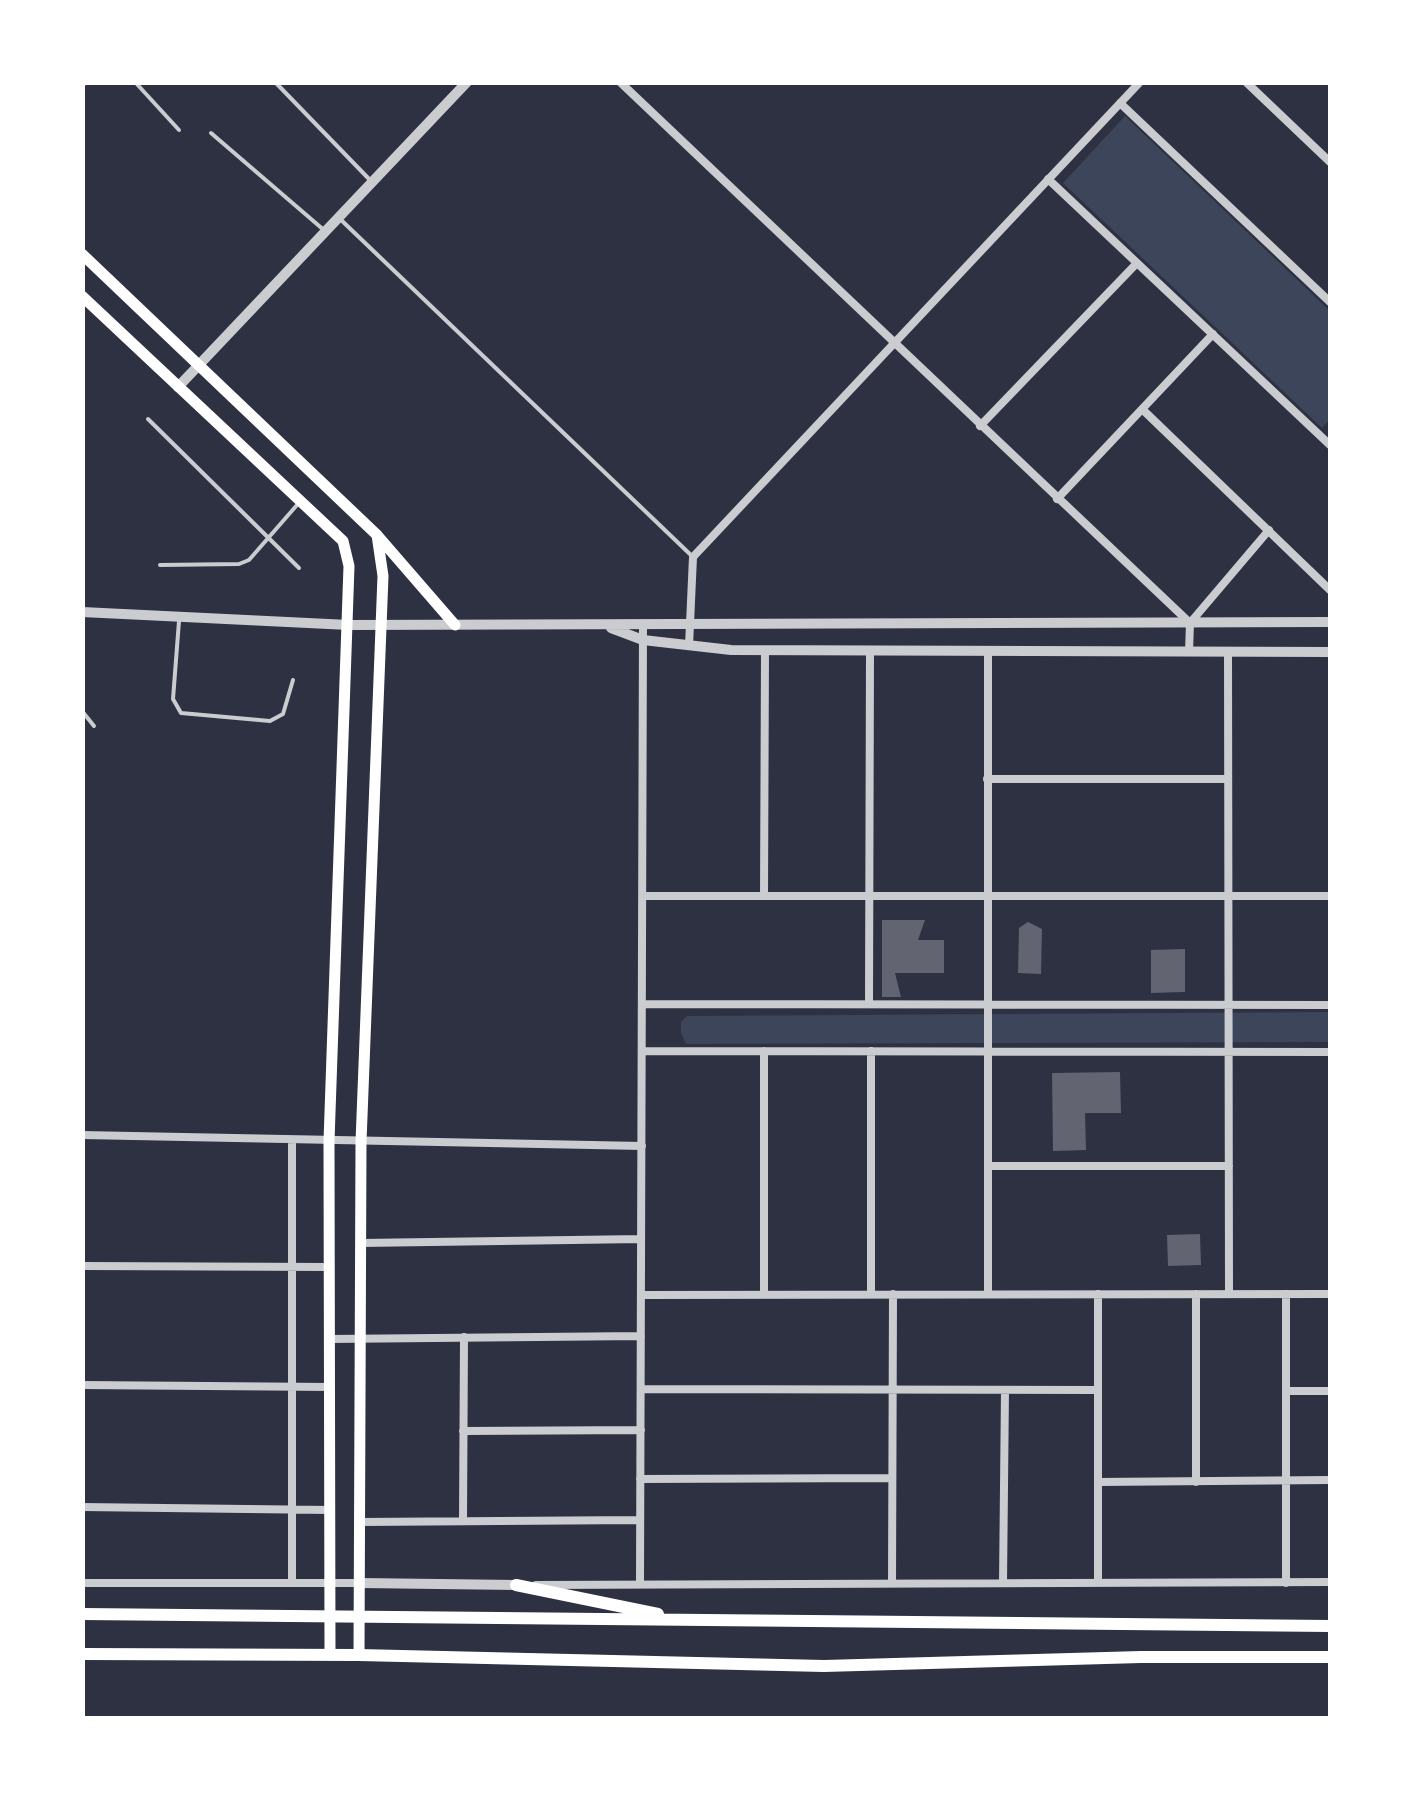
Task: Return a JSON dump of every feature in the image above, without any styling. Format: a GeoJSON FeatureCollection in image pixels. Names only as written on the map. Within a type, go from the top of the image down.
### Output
{"type":"FeatureCollection","features":[{"type":"Feature","properties":{"kind":"highway"},"geometry":{"type":"LineString","coordinates":[[516,1585],[690,1620]]}},
{"type":"Feature","properties":{"kind":"highway"},"geometry":{"type":"LineString","coordinates":[[82,1614],[1330,1626]]}},
{"type":"Feature","properties":{"kind":"highway"},"geometry":{"type":"LineString","coordinates":[[82,1654],[360,1655],[824,1666],[1124,1657],[1330,1658]]}},
{"type":"Feature","properties":{"kind":"main road"},"geometry":{"type":"LineString","coordinates":[[82,254],[377,535],[454,624]]}},
{"type":"Feature","properties":{"kind":"main road"},"geometry":{"type":"LineString","coordinates":[[82,296],[343,541],[349,566],[329,1141],[330,1655]]}},
{"type":"Feature","properties":{"kind":"main road"},"geometry":{"type":"LineString","coordinates":[[360,1655],[361,1142],[383,576],[377,535]]}},
{"type":"Feature","properties":{"kind":"street"},"geometry":{"type":"LineString","coordinates":[[178,386],[467,82]]}},
{"type":"Feature","properties":{"kind":"street"},"geometry":{"type":"LineString","coordinates":[[620,82],[1190,623]]}},
{"type":"Feature","properties":{"kind":"street"},"geometry":{"type":"LineString","coordinates":[[690,646],[693,557],[1140,82]]}},
{"type":"Feature","properties":{"kind":"street"},"geometry":{"type":"LineString","coordinates":[[1246,82],[1330,162]]}},
{"type":"Feature","properties":{"kind":"street"},"geometry":{"type":"LineString","coordinates":[[1120,104],[1330,302]]}},
{"type":"Feature","properties":{"kind":"street"},"geometry":{"type":"LineString","coordinates":[[1048,180],[1330,445]]}},
{"type":"Feature","properties":{"kind":"street"},"geometry":{"type":"LineString","coordinates":[[980,426],[1137,263]]}},
{"type":"Feature","properties":{"kind":"street"},"geometry":{"type":"LineString","coordinates":[[1321,293],[1330,283]]}},
{"type":"Feature","properties":{"kind":"street"},"geometry":{"type":"LineString","coordinates":[[1057,499],[1213,334]]}},
{"type":"Feature","properties":{"kind":"street"},"geometry":{"type":"LineString","coordinates":[[1142,408],[1329,586]]}},
{"type":"Feature","properties":{"kind":"street"},"geometry":{"type":"LineString","coordinates":[[1320,435],[1330,424]]}},
{"type":"Feature","properties":{"kind":"street"},"geometry":{"type":"LineString","coordinates":[[1190,652],[1190,623],[1269,530]]}},
{"type":"Feature","properties":{"kind":"street"},"geometry":{"type":"LineString","coordinates":[[82,612],[349,625],[1330,622]]}},
{"type":"Feature","properties":{"kind":"street"},"geometry":{"type":"LineString","coordinates":[[601,624],[643,640],[765,650],[1330,652]]}},
{"type":"Feature","properties":{"kind":"street"},"geometry":{"type":"LineString","coordinates":[[640,1583],[643,624]]}},
{"type":"Feature","properties":{"kind":"street"},"geometry":{"type":"LineString","coordinates":[[764,896],[765,650]]}},
{"type":"Feature","properties":{"kind":"street"},"geometry":{"type":"LineString","coordinates":[[869,1004],[870,650]]}},
{"type":"Feature","properties":{"kind":"street"},"geometry":{"type":"LineString","coordinates":[[988,651],[988,1294]]}},
{"type":"Feature","properties":{"kind":"street"},"geometry":{"type":"LineString","coordinates":[[1228,652],[1229,1294]]}},
{"type":"Feature","properties":{"kind":"street"},"geometry":{"type":"LineString","coordinates":[[987,779],[1228,779]]}},
{"type":"Feature","properties":{"kind":"street"},"geometry":{"type":"LineString","coordinates":[[642,896],[1330,896]]}},
{"type":"Feature","properties":{"kind":"street"},"geometry":{"type":"LineString","coordinates":[[642,1004],[1330,1005]]}},
{"type":"Feature","properties":{"kind":"street"},"geometry":{"type":"LineString","coordinates":[[642,1051],[1330,1052]]}},
{"type":"Feature","properties":{"kind":"street"},"geometry":{"type":"LineString","coordinates":[[764,1051],[764,1294]]}},
{"type":"Feature","properties":{"kind":"street"},"geometry":{"type":"LineString","coordinates":[[871,1051],[871,1294]]}},
{"type":"Feature","properties":{"kind":"street"},"geometry":{"type":"LineString","coordinates":[[82,1135],[642,1146]]}},
{"type":"Feature","properties":{"kind":"street"},"geometry":{"type":"LineString","coordinates":[[292,1140],[292,1583]]}},
{"type":"Feature","properties":{"kind":"street"},"geometry":{"type":"LineString","coordinates":[[988,1166],[1229,1166]]}},
{"type":"Feature","properties":{"kind":"street"},"geometry":{"type":"LineString","coordinates":[[360,1243],[641,1239]]}},
{"type":"Feature","properties":{"kind":"street"},"geometry":{"type":"LineString","coordinates":[[82,1266],[330,1268]]}},
{"type":"Feature","properties":{"kind":"street"},"geometry":{"type":"LineString","coordinates":[[641,1294],[1330,1294]]}},
{"type":"Feature","properties":{"kind":"street"},"geometry":{"type":"LineString","coordinates":[[892,1583],[893,1294]]}},
{"type":"Feature","properties":{"kind":"street"},"geometry":{"type":"LineString","coordinates":[[1098,1294],[1098,1583]]}},
{"type":"Feature","properties":{"kind":"street"},"geometry":{"type":"LineString","coordinates":[[1196,1294],[1196,1482]]}},
{"type":"Feature","properties":{"kind":"street"},"geometry":{"type":"LineString","coordinates":[[1286,1294],[1286,1583]]}},
{"type":"Feature","properties":{"kind":"street"},"geometry":{"type":"LineString","coordinates":[[330,1338],[641,1336]]}},
{"type":"Feature","properties":{"kind":"street"},"geometry":{"type":"LineString","coordinates":[[463,1522],[464,1338]]}},
{"type":"Feature","properties":{"kind":"street"},"geometry":{"type":"LineString","coordinates":[[82,1385],[330,1386]]}},
{"type":"Feature","properties":{"kind":"street"},"geometry":{"type":"LineString","coordinates":[[641,1389],[1098,1390]]}},
{"type":"Feature","properties":{"kind":"street"},"geometry":{"type":"LineString","coordinates":[[1003,1583],[1004,1390]]}},
{"type":"Feature","properties":{"kind":"street"},"geometry":{"type":"LineString","coordinates":[[1286,1391],[1330,1391]]}},
{"type":"Feature","properties":{"kind":"street"},"geometry":{"type":"LineString","coordinates":[[463,1431],[641,1430]]}},
{"type":"Feature","properties":{"kind":"street"},"geometry":{"type":"LineString","coordinates":[[640,1479],[892,1478]]}},
{"type":"Feature","properties":{"kind":"street"},"geometry":{"type":"LineString","coordinates":[[1098,1482],[1330,1480]]}},
{"type":"Feature","properties":{"kind":"street"},"geometry":{"type":"LineString","coordinates":[[82,1507],[330,1510]]}},
{"type":"Feature","properties":{"kind":"street"},"geometry":{"type":"LineString","coordinates":[[360,1522],[640,1520]]}},
{"type":"Feature","properties":{"kind":"street"},"geometry":{"type":"LineString","coordinates":[[82,1584],[1330,1582]]}},
{"type":"Feature","properties":{"kind":"lane"},"geometry":{"type":"LineString","coordinates":[[134,82],[179,130]]}},
{"type":"Feature","properties":{"kind":"lane"},"geometry":{"type":"LineString","coordinates":[[275,82],[372,182]]}},
{"type":"Feature","properties":{"kind":"lane"},"geometry":{"type":"LineString","coordinates":[[211,133],[326,232]]}},
{"type":"Feature","properties":{"kind":"lane"},"geometry":{"type":"LineString","coordinates":[[339,218],[693,557]]}},
{"type":"Feature","properties":{"kind":"lane"},"geometry":{"type":"LineString","coordinates":[[148,419],[299,568]]}},
{"type":"Feature","properties":{"kind":"lane"},"geometry":{"type":"LineString","coordinates":[[160,566],[239,564],[259,552],[300,501]]}},
{"type":"Feature","properties":{"kind":"lane"},"geometry":{"type":"LineString","coordinates":[[180,616],[173,698],[181,714],[270,721],[283,714],[293,680]]}},
{"type":"Feature","properties":{"kind":"lane"},"geometry":{"type":"LineString","coordinates":[[82,711],[94,726]]}},
{"type":"Feature","properties":{"kind":"shaded area"},"geometry":{"type":"Polygon","coordinates":[[[1125,116],[1330,311],[1330,419],[1322,428],[1063,183],[1125,116]]]}},
{"type":"Feature","properties":{"kind":"shaded area"},"geometry":{"type":"Polygon","coordinates":[[[1330,1012],[1330,1042],[686,1044],[681,1033],[681,1022],[687,1016],[1330,1012]]]}},
{"type":"Feature","properties":{"kind":"building"},"geometry":{"type":"Polygon","coordinates":[[[882,920],[925,920],[918,940],[944,940],[944,973],[895,973],[901,997],[882,997],[882,920]]]}},
{"type":"Feature","properties":{"kind":"building"},"geometry":{"type":"Polygon","coordinates":[[[1028,922],[1042,929],[1041,974],[1018,973],[1019,928],[1028,922]]]}},
{"type":"Feature","properties":{"kind":"building"},"geometry":{"type":"Polygon","coordinates":[[[1185,949],[1185,992],[1151,993],[1151,950],[1185,949]]]}},
{"type":"Feature","properties":{"kind":"building"},"geometry":{"type":"Polygon","coordinates":[[[1120,1072],[1121,1113],[1085,1113],[1086,1150],[1053,1151],[1052,1073],[1120,1072]]]}},
{"type":"Feature","properties":{"kind":"building"},"geometry":{"type":"Polygon","coordinates":[[[1200,1234],[1201,1265],[1168,1266],[1167,1235],[1200,1234]]]}}]}
